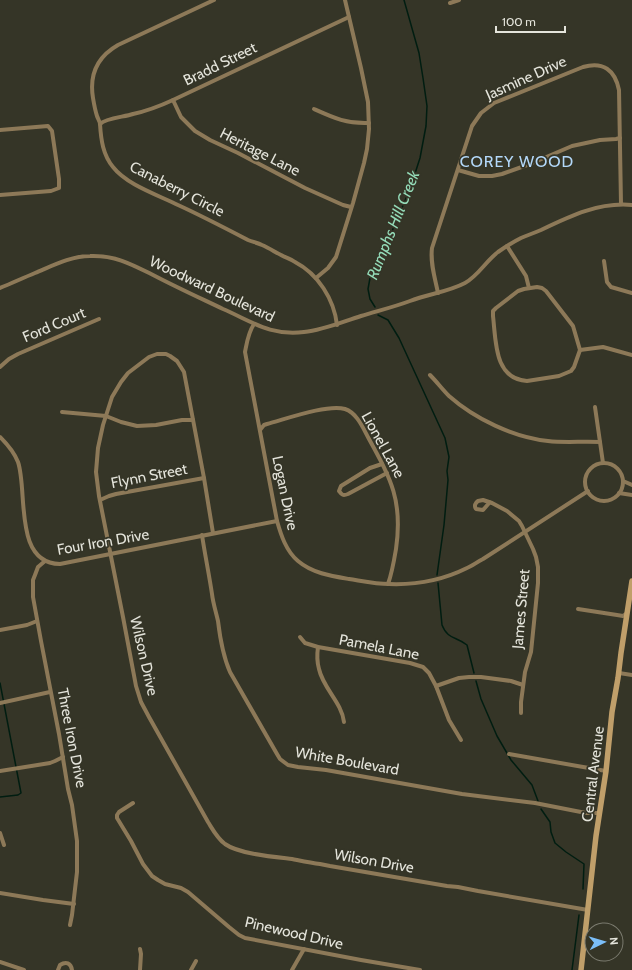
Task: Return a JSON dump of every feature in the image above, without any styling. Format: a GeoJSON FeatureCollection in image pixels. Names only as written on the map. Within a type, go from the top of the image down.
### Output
{"type":"FeatureCollection","features":[{"type":"Feature","properties":{"kind":"street","name":"Canaberry Circle"},"geometry":{"type":"LineString","coordinates":[[214,0],[118,45],[103,55],[93,74],[92,85],[104,151],[113,167],[122,176],[138,186],[262,245],[304,267],[316,278],[327,293],[337,325]]}},
{"type":"Feature","properties":{"kind":"street"},"geometry":{"type":"LineString","coordinates":[[316,278],[328,268],[336,257],[367,149],[369,123],[368,102],[345,0]]}},
{"type":"Feature","properties":{"kind":"street"},"geometry":{"type":"LineString","coordinates":[[450,3],[459,0]]}},
{"type":"Feature","properties":{"kind":"street","name":"Bradd Street"},"geometry":{"type":"LineString","coordinates":[[100,124],[104,121],[155,108],[349,17]]}},
{"type":"Feature","properties":{"kind":"street","name":"Jasmine Drive"},"geometry":{"type":"LineString","coordinates":[[438,293],[433,272],[431,254],[472,126],[485,109],[494,103],[589,65],[599,65],[604,67],[616,78],[619,90],[621,204]]}},
{"type":"Feature","properties":{"kind":"street","name":"Heritage Lane"},"geometry":{"type":"LineString","coordinates":[[173,100],[181,117],[194,131],[305,188],[343,205],[351,207]]}},
{"type":"Feature","properties":{"kind":"street"},"geometry":{"type":"LineString","coordinates":[[314,109],[344,122],[369,123]]}},
{"type":"Feature","properties":{"kind":"street"},"geometry":{"type":"LineString","coordinates":[[0,130],[48,126],[52,130],[59,188],[52,191],[0,196]]}},
{"type":"Feature","properties":{"kind":"street"},"geometry":{"type":"LineString","coordinates":[[458,170],[479,176],[492,176],[530,164],[572,146],[600,140],[620,138]]}},
{"type":"Feature","properties":{"kind":"street","name":"Woodward Boulevard"},"geometry":{"type":"LineString","coordinates":[[0,288],[71,259],[91,256],[111,257],[124,261],[265,329],[277,332],[307,332],[337,325],[452,288],[469,280],[497,252],[521,238],[599,207],[632,204]]}},
{"type":"Feature","properties":{"kind":"street"},"geometry":{"type":"LineString","coordinates":[[507,246],[526,276],[529,288]]}},
{"type":"Feature","properties":{"kind":"street"},"geometry":{"type":"LineString","coordinates":[[604,261],[608,285],[632,293]]}},
{"type":"Feature","properties":{"kind":"street"},"geometry":{"type":"LineString","coordinates":[[529,288],[542,288],[546,291],[573,326],[580,350],[571,371],[559,376],[527,381],[517,379],[506,372],[501,364],[493,311],[515,293],[529,288]]}},
{"type":"Feature","properties":{"kind":"street","name":"Ford Court"},"geometry":{"type":"LineString","coordinates":[[0,367],[9,359],[18,354],[99,319]]}},
{"type":"Feature","properties":{"kind":"street","name":"Logan Drive"},"geometry":{"type":"LineString","coordinates":[[254,324],[250,331],[246,352],[277,521],[282,538],[287,548],[294,558],[307,568],[335,577],[388,584],[406,584],[443,577],[467,568],[483,559],[588,491]]}},
{"type":"Feature","properties":{"kind":"street"},"geometry":{"type":"LineString","coordinates":[[580,350],[603,347],[632,355]]}},
{"type":"Feature","properties":{"kind":"street","name":"Wilson Drive"},"geometry":{"type":"LineString","coordinates":[[213,533],[204,478],[182,368],[177,361],[166,354],[153,355],[128,373],[115,392],[103,425],[98,448],[96,460],[97,484],[136,686],[141,702],[216,835],[226,845],[239,850],[263,855],[588,910]]}},
{"type":"Feature","properties":{"kind":"street"},"geometry":{"type":"LineString","coordinates":[[430,375],[447,394],[464,408],[479,418],[504,429],[546,441],[600,442]]}},
{"type":"Feature","properties":{"kind":"street","name":"Lionel Lane"},"geometry":{"type":"LineString","coordinates":[[260,430],[267,424],[333,407],[346,409],[354,414],[387,473],[397,504],[398,535],[394,563],[388,584]]}},
{"type":"Feature","properties":{"kind":"street"},"geometry":{"type":"LineString","coordinates":[[595,407],[603,463]]}},
{"type":"Feature","properties":{"kind":"street"},"geometry":{"type":"LineString","coordinates":[[62,412],[106,416],[137,426],[193,420]]}},
{"type":"Feature","properties":{"kind":"street","name":"Four Iron Drive"},"geometry":{"type":"LineString","coordinates":[[0,437],[8,445],[18,462],[26,530],[29,541],[39,556],[51,563],[60,564],[277,521]]}},
{"type":"Feature","properties":{"kind":"street"},"geometry":{"type":"LineString","coordinates":[[603,463],[615,466],[621,473],[623,481],[619,493],[612,499],[602,500],[593,497],[588,491],[586,484],[587,474],[590,469],[603,463]]}},
{"type":"Feature","properties":{"kind":"street"},"geometry":{"type":"LineString","coordinates":[[382,464],[370,468],[341,486],[339,491],[341,495],[348,494],[387,473]]}},
{"type":"Feature","properties":{"kind":"street","name":"Flynn Street"},"geometry":{"type":"LineString","coordinates":[[100,500],[116,494],[204,478]]}},
{"type":"Feature","properties":{"kind":"street"},"geometry":{"type":"LineString","coordinates":[[623,481],[632,486]]}},
{"type":"Feature","properties":{"kind":"street"},"geometry":{"type":"LineString","coordinates":[[619,493],[632,495]]}},
{"type":"Feature","properties":{"kind":"street","name":"James Street"},"geometry":{"type":"LineString","coordinates":[[490,502],[507,510],[519,521],[533,549],[538,567],[531,652],[525,672],[521,713]]}},
{"type":"Feature","properties":{"kind":"street","name":"White Boulevard"},"geometry":{"type":"LineString","coordinates":[[202,536],[218,628],[227,666],[277,754],[288,765],[326,770],[462,794],[535,803],[586,813],[600,813]]}},
{"type":"Feature","properties":{"kind":"street","name":"Three Iron Drive"},"geometry":{"type":"LineString","coordinates":[[46,561],[38,567],[33,580],[33,597],[72,805],[77,841],[77,872],[74,904],[70,924]]}},
{"type":"Feature","properties":{"kind":"street","name":"Central Avenue"},"geometry":{"type":"LineString","coordinates":[[581,970],[612,712],[632,581]]}},
{"type":"Feature","properties":{"kind":"street"},"geometry":{"type":"LineString","coordinates":[[578,609],[623,616],[627,613]]}},
{"type":"Feature","properties":{"kind":"street"},"geometry":{"type":"LineString","coordinates":[[0,630],[27,625],[37,621]]}},
{"type":"Feature","properties":{"kind":"street","name":"Pamela Lane"},"geometry":{"type":"LineString","coordinates":[[300,637],[305,643],[318,647],[415,664],[423,667],[436,686],[449,720],[461,740]]}},
{"type":"Feature","properties":{"kind":"street"},"geometry":{"type":"LineString","coordinates":[[318,647],[317,658],[319,670],[326,686],[342,712],[344,722]]}},
{"type":"Feature","properties":{"kind":"street"},"geometry":{"type":"LineString","coordinates":[[619,673],[632,675]]}},
{"type":"Feature","properties":{"kind":"street"},"geometry":{"type":"LineString","coordinates":[[436,686],[459,678],[469,677],[511,681],[523,685]]}},
{"type":"Feature","properties":{"kind":"street"},"geometry":{"type":"LineString","coordinates":[[0,703],[50,692]]}},
{"type":"Feature","properties":{"kind":"street"},"geometry":{"type":"LineString","coordinates":[[509,754],[606,771]]}},
{"type":"Feature","properties":{"kind":"street"},"geometry":{"type":"LineString","coordinates":[[0,771],[50,763],[63,757]]}},
{"type":"Feature","properties":{"kind":"street","name":"Pinewood Drive"},"geometry":{"type":"LineString","coordinates":[[133,803],[119,812],[117,818],[143,864],[152,876],[165,884],[181,888],[188,892],[229,927],[242,936],[361,960],[420,970]]}},
{"type":"Feature","properties":{"kind":"street"},"geometry":{"type":"LineString","coordinates":[[0,833],[4,845]]}},
{"type":"Feature","properties":{"kind":"street"},"geometry":{"type":"LineString","coordinates":[[0,893],[74,904]]}},
{"type":"Feature","properties":{"kind":"street"},"geometry":{"type":"LineString","coordinates":[[140,949],[140,970]]}},
{"type":"Feature","properties":{"kind":"street"},"geometry":{"type":"LineString","coordinates":[[292,970],[304,949]]}},
{"type":"Feature","properties":{"kind":"street"},"geometry":{"type":"LineString","coordinates":[[0,958],[0,963],[22,970]]}},
{"type":"Feature","properties":{"kind":"street"},"geometry":{"type":"LineString","coordinates":[[191,970],[196,961]]}},
{"type":"Feature","properties":{"kind":"street"},"geometry":{"type":"LineString","coordinates":[[58,970],[60,965],[64,963],[69,964],[72,967],[72,970]]}},
{"type":"Feature","properties":{"kind":"waterway","name":"Rumphs Hill Creek"},"geometry":{"type":"LineString","coordinates":[[375,307],[370,299],[368,289],[370,278],[410,189],[420,158],[426,126],[427,106],[419,53],[404,0]]}},
{"type":"Feature","properties":{"kind":"waterway","name":"Rumphs Hill Creek"},"geometry":{"type":"LineString","coordinates":[[378,315],[388,320],[399,338],[445,438],[449,457],[447,471],[448,480],[444,525],[437,575]]}},
{"type":"Feature","properties":{"kind":"waterway","name":"Rumphs Hill Creek"},"geometry":{"type":"LineString","coordinates":[[438,583],[442,625],[444,630],[450,636],[467,645],[474,673]]}},
{"type":"Feature","properties":{"kind":"waterway","name":"Rumphs Hill Creek"},"geometry":{"type":"LineString","coordinates":[[476,681],[481,699],[497,736],[511,760],[532,785],[538,801]]}},
{"type":"Feature","properties":{"kind":"waterway"},"geometry":{"type":"LineString","coordinates":[[0,683],[21,793],[18,795],[0,797]]}},
{"type":"Feature","properties":{"kind":"waterway","name":"Rumphs Hill Creek"},"geometry":{"type":"LineString","coordinates":[[541,809],[550,822],[551,832],[555,843],[584,864],[583,889]]}},
{"type":"Feature","properties":{"kind":"waterway","name":"Rumphs Hill Creek"},"geometry":{"type":"LineString","coordinates":[[572,970],[579,915]]}},
{"type":"Feature","properties":{"kind":"district","name":"COREY WOOD"},"geometry":{"type":"Point","coordinates":[517,161]}}]}
